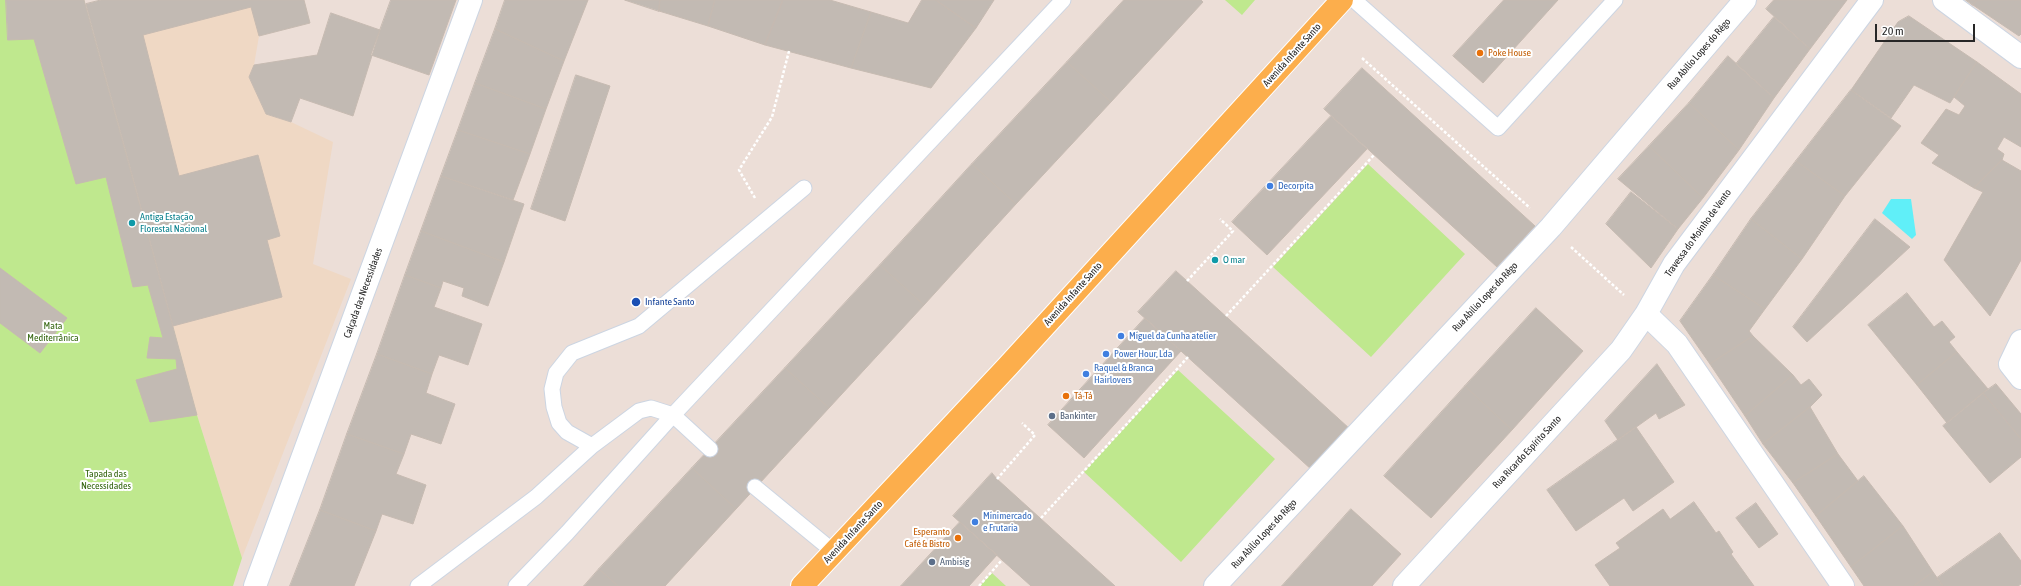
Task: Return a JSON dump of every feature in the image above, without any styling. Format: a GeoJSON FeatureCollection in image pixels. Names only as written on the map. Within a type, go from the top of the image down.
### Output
{"type":"FeatureCollection","features":[{"type":"Feature","properties":{"kind":"main road","name":"Avenida Infante Santo"},"geometry":{"type":"LineString","coordinates":[[802,586],[1008,366],[1342,0]]}},
{"type":"Feature","properties":{"kind":"street","name":"Calçada das Necessidades"},"geometry":{"type":"LineString","coordinates":[[255,586],[471,0]]}},
{"type":"Feature","properties":{"kind":"street","name":"Rua Abílio Lopes do Rêgo"},"geometry":{"type":"LineString","coordinates":[[1216,586],[1551,228],[1745,0]]}},
{"type":"Feature","properties":{"kind":"street","name":"Travessa do Moinho de Vento"},"geometry":{"type":"LineString","coordinates":[[1646,314],[1674,264],[1872,0]]}},
{"type":"Feature","properties":{"kind":"street"},"geometry":{"type":"LineString","coordinates":[[1944,0],[2021,57]]}},
{"type":"Feature","properties":{"kind":"street","name":"Rua Ricardo Espírito Santo"},"geometry":{"type":"LineString","coordinates":[[1404,586],[1621,350],[1646,314]]}},
{"type":"Feature","properties":{"kind":"street"},"geometry":{"type":"LineString","coordinates":[[1646,314],[1677,344],[1843,586]]}},
{"type":"Feature","properties":{"kind":"street"},"geometry":{"type":"LineString","coordinates":[[2021,341],[2010,364],[2021,378]]}},
{"type":"Feature","properties":{"kind":"lane"},"geometry":{"type":"LineString","coordinates":[[516,586],[568,533],[672,415],[1063,0]]}},
{"type":"Feature","properties":{"kind":"lane"},"geometry":{"type":"LineString","coordinates":[[1354,0],[1498,128],[1615,0]]}},
{"type":"Feature","properties":{"kind":"lane"},"geometry":{"type":"LineString","coordinates":[[592,446],[567,432],[559,422],[554,407],[552,389],[556,373],[572,353],[639,326],[804,188]]}},
{"type":"Feature","properties":{"kind":"lane"},"geometry":{"type":"LineString","coordinates":[[418,586],[536,497],[592,446],[639,411],[651,408],[672,415],[710,449]]}},
{"type":"Feature","properties":{"kind":"lane"},"geometry":{"type":"LineString","coordinates":[[756,487],[834,552]]}},
{"type":"Feature","properties":{"kind":"path"},"geometry":{"type":"LineString","coordinates":[[767,219],[739,170],[772,117],[789,51]]}},
{"type":"Feature","properties":{"kind":"path"},"geometry":{"type":"LineString","coordinates":[[1362,58],[1532,210],[1529,213]]}},
{"type":"Feature","properties":{"kind":"path"},"geometry":{"type":"LineString","coordinates":[[1226,316],[1374,155]]}},
{"type":"Feature","properties":{"kind":"path"},"geometry":{"type":"LineString","coordinates":[[1187,281],[1232,231],[1220,219]]}},
{"type":"Feature","properties":{"kind":"path"},"geometry":{"type":"LineString","coordinates":[[1568,244],[1619,291]]}},
{"type":"Feature","properties":{"kind":"path"},"geometry":{"type":"LineString","coordinates":[[1041,518],[1188,357]]}},
{"type":"Feature","properties":{"kind":"path"},"geometry":{"type":"LineString","coordinates":[[997,479],[1035,435],[1022,422]]}},
{"type":"Feature","properties":{"kind":"path"},"geometry":{"type":"LineString","coordinates":[[979,586],[1002,560]]}},
{"type":"Feature","properties":{"kind":"shaded area"},"geometry":{"type":"Polygon","coordinates":[[[101,0],[304,0],[310,23],[259,36],[254,65],[249,77],[266,114],[291,122],[333,142],[313,264],[351,279],[242,558],[197,415],[86,4],[101,0]]]}},
{"type":"Feature","properties":{"kind":"green space","name":"Tapada das Necessidades"},"geometry":{"type":"Polygon","coordinates":[[[0,0],[84,0],[197,415],[242,558],[233,586],[0,586],[0,0]]]}},
{"type":"Feature","properties":{"kind":"green space"},"geometry":{"type":"Polygon","coordinates":[[[1225,0],[1255,0],[1242,15],[1225,0]]]}},
{"type":"Feature","properties":{"kind":"green space"},"geometry":{"type":"Polygon","coordinates":[[[1368,164],[1465,254],[1371,357],[1273,267],[1368,164]]]}},
{"type":"Feature","properties":{"kind":"green space"},"geometry":{"type":"Polygon","coordinates":[[[1178,370],[1275,459],[1181,562],[1084,472],[1178,370]]]}},
{"type":"Feature","properties":{"kind":"green space"},"geometry":{"type":"Polygon","coordinates":[[[992,573],[1006,586],[980,586],[992,573]]]}},
{"type":"Feature","properties":{"kind":"water"},"geometry":{"type":"Polygon","coordinates":[[[1891,199],[1911,199],[1916,235],[1912,239],[1882,213],[1891,199]]]}},
{"type":"Feature","properties":{"kind":"building","name":"Antiga Estação Florestal Nacional"},"geometry":{"type":"Polygon","coordinates":[[[6,0],[84,0],[197,415],[150,422],[136,380],[177,369],[176,359],[147,358],[150,337],[163,338],[148,285],[133,287],[106,177],[76,184],[34,39],[8,40],[6,0]]]}},
{"type":"Feature","properties":{"kind":"building"},"geometry":{"type":"Polygon","coordinates":[[[101,0],[304,0],[310,23],[259,36],[251,7],[143,35],[179,176],[258,155],[280,236],[267,240],[282,297],[173,326],[86,4],[101,0]]]}},
{"type":"Feature","properties":{"kind":"building"},"geometry":{"type":"Polygon","coordinates":[[[391,0],[456,0],[429,75],[371,55],[391,0]]]}},
{"type":"Feature","properties":{"kind":"building"},"geometry":{"type":"Polygon","coordinates":[[[505,0],[588,0],[564,61],[495,29],[505,0]]]}},
{"type":"Feature","properties":{"kind":"building"},"geometry":{"type":"Polygon","coordinates":[[[625,0],[660,0],[659,11],[625,0]]]}},
{"type":"Feature","properties":{"kind":"building"},"geometry":{"type":"Polygon","coordinates":[[[660,0],[715,0],[708,26],[659,11],[660,0]]]}},
{"type":"Feature","properties":{"kind":"building"},"geometry":{"type":"Polygon","coordinates":[[[715,0],[783,0],[765,45],[708,26],[715,0]]]}},
{"type":"Feature","properties":{"kind":"building"},"geometry":{"type":"Polygon","coordinates":[[[783,0],[830,0],[871,12],[851,68],[765,45],[783,0]]]}},
{"type":"Feature","properties":{"kind":"building"},"geometry":{"type":"Polygon","coordinates":[[[922,0],[936,0],[976,28],[931,88],[851,68],[871,12],[908,23],[922,0]]]}},
{"type":"Feature","properties":{"kind":"building"},"geometry":{"type":"Polygon","coordinates":[[[936,0],[994,0],[976,28],[936,0]]]}},
{"type":"Feature","properties":{"kind":"building"},"geometry":{"type":"Polygon","coordinates":[[[1124,0],[1201,0],[1203,2],[1111,102],[1067,62],[1124,0]]]}},
{"type":"Feature","properties":{"kind":"building"},"geometry":{"type":"Polygon","coordinates":[[[1504,0],[1558,0],[1483,83],[1453,56],[1504,0]]]}},
{"type":"Feature","properties":{"kind":"building"},"geometry":{"type":"Polygon","coordinates":[[[1774,0],[1847,0],[1810,49],[1766,9],[1774,0]]]}},
{"type":"Feature","properties":{"kind":"building"},"geometry":{"type":"Polygon","coordinates":[[[1966,0],[1977,0],[1973,5],[1966,0]]]}},
{"type":"Feature","properties":{"kind":"building"},"geometry":{"type":"Polygon","coordinates":[[[1977,0],[2021,0],[2021,34],[2019,36],[1973,5],[1977,0]]]}},
{"type":"Feature","properties":{"kind":"building"},"geometry":{"type":"Polygon","coordinates":[[[331,13],[380,30],[353,116],[300,98],[291,122],[266,114],[249,77],[254,65],[317,55],[331,13]]]}},
{"type":"Feature","properties":{"kind":"building"},"geometry":{"type":"Polygon","coordinates":[[[1909,16],[1977,62],[1950,103],[1914,85],[1891,118],[1851,90],[1898,22],[1909,16]]]}},
{"type":"Feature","properties":{"kind":"building"},"geometry":{"type":"Polygon","coordinates":[[[1774,17],[1810,49],[1774,98],[1736,64],[1774,17]]]}},
{"type":"Feature","properties":{"kind":"building"},"geometry":{"type":"Polygon","coordinates":[[[495,29],[564,61],[546,109],[475,83],[495,29]]]}},
{"type":"Feature","properties":{"kind":"building"},"geometry":{"type":"Polygon","coordinates":[[[1728,56],[1774,98],[1739,150],[1689,103],[1728,56]]]}},
{"type":"Feature","properties":{"kind":"building"},"geometry":{"type":"Polygon","coordinates":[[[1067,62],[1111,102],[1016,204],[972,164],[1067,62]]]}},
{"type":"Feature","properties":{"kind":"building"},"geometry":{"type":"Polygon","coordinates":[[[1977,62],[2021,94],[2021,147],[2004,137],[1997,149],[2004,154],[2002,160],[1974,188],[1932,163],[1939,155],[1921,143],[1946,109],[1959,115],[1965,106],[1954,97],[1977,62]]]}},
{"type":"Feature","properties":{"kind":"building"},"geometry":{"type":"Polygon","coordinates":[[[1362,68],[1535,226],[1497,267],[1324,109],[1362,68]]]}},
{"type":"Feature","properties":{"kind":"building"},"geometry":{"type":"Polygon","coordinates":[[[576,75],[610,86],[565,221],[531,209],[576,75]]]}},
{"type":"Feature","properties":{"kind":"building"},"geometry":{"type":"Polygon","coordinates":[[[475,83],[546,109],[530,154],[458,130],[475,83]]]}},
{"type":"Feature","properties":{"kind":"building"},"geometry":{"type":"Polygon","coordinates":[[[1851,90],[1901,126],[1845,196],[1796,161],[1851,90]]]}},
{"type":"Feature","properties":{"kind":"building"},"geometry":{"type":"Polygon","coordinates":[[[1689,103],[1739,150],[1703,198],[1649,146],[1689,103]]]}},
{"type":"Feature","properties":{"kind":"building"},"geometry":{"type":"Polygon","coordinates":[[[1331,116],[1367,149],[1267,255],[1232,222],[1331,116]]]}},
{"type":"Feature","properties":{"kind":"building"},"geometry":{"type":"Polygon","coordinates":[[[458,130],[530,154],[513,200],[441,176],[458,130]]]}},
{"type":"Feature","properties":{"kind":"building"},"geometry":{"type":"Polygon","coordinates":[[[1649,146],[1703,198],[1678,229],[1618,179],[1649,146]]]}},
{"type":"Feature","properties":{"kind":"building"},"geometry":{"type":"Polygon","coordinates":[[[2002,160],[2021,171],[2021,260],[1990,316],[1944,260],[1983,192],[1974,188],[2002,160]]]}},
{"type":"Feature","properties":{"kind":"building"},"geometry":{"type":"Polygon","coordinates":[[[1796,161],[1845,196],[1802,259],[1751,219],[1796,161]]]}},
{"type":"Feature","properties":{"kind":"building"},"geometry":{"type":"Polygon","coordinates":[[[972,164],[1016,204],[924,305],[880,265],[972,164]]]}},
{"type":"Feature","properties":{"kind":"building"},"geometry":{"type":"Polygon","coordinates":[[[441,176],[524,204],[504,262],[421,231],[441,176]]]}},
{"type":"Feature","properties":{"kind":"building"},"geometry":{"type":"Polygon","coordinates":[[[1631,192],[1678,229],[1651,268],[1606,224],[1631,192]]]}},
{"type":"Feature","properties":{"kind":"building"},"geometry":{"type":"Polygon","coordinates":[[[1751,219],[1802,259],[1765,309],[1713,275],[1751,219]]]}},
{"type":"Feature","properties":{"kind":"building"},"geometry":{"type":"Polygon","coordinates":[[[1875,219],[1910,247],[1807,342],[1793,327],[1875,219]]]}},
{"type":"Feature","properties":{"kind":"building"},"geometry":{"type":"Polygon","coordinates":[[[421,231],[504,262],[488,306],[462,296],[464,288],[443,281],[441,288],[405,275],[421,231]]]}},
{"type":"Feature","properties":{"kind":"building"},"geometry":{"type":"Polygon","coordinates":[[[880,265],[924,305],[829,408],[785,368],[880,265]]]}},
{"type":"Feature","properties":{"kind":"building"},"geometry":{"type":"Polygon","coordinates":[[[0,268],[67,318],[40,353],[0,323],[0,268]]]}},
{"type":"Feature","properties":{"kind":"building"},"geometry":{"type":"Polygon","coordinates":[[[1176,271],[1350,429],[1312,470],[1138,312],[1176,271]]]}},
{"type":"Feature","properties":{"kind":"building"},"geometry":{"type":"Polygon","coordinates":[[[405,275],[441,288],[434,307],[482,324],[468,365],[439,355],[432,374],[377,354],[405,275]]]}},
{"type":"Feature","properties":{"kind":"building"},"geometry":{"type":"Polygon","coordinates":[[[1713,275],[1765,309],[1749,331],[1753,336],[1710,364],[1680,321],[1713,275]]]}},
{"type":"Feature","properties":{"kind":"building"},"geometry":{"type":"Polygon","coordinates":[[[1907,293],[1934,327],[1942,321],[1955,337],[1949,342],[1957,352],[1917,385],[1868,325],[1907,293]]]}},
{"type":"Feature","properties":{"kind":"building"},"geometry":{"type":"Polygon","coordinates":[[[1536,308],[1583,351],[1512,430],[1465,386],[1536,308]]]}},
{"type":"Feature","properties":{"kind":"building"},"geometry":{"type":"Polygon","coordinates":[[[1145,318],[1181,351],[1084,458],[1048,425],[1145,318]]]}},
{"type":"Feature","properties":{"kind":"building"},"geometry":{"type":"Polygon","coordinates":[[[1753,336],[1793,375],[1745,416],[1710,364],[1753,336]]]}},
{"type":"Feature","properties":{"kind":"building"},"geometry":{"type":"Polygon","coordinates":[[[1957,352],[1988,389],[1947,423],[1917,385],[1957,352]]]}},
{"type":"Feature","properties":{"kind":"building"},"geometry":{"type":"Polygon","coordinates":[[[377,354],[432,374],[426,393],[455,404],[441,444],[411,434],[404,454],[347,434],[377,354]]]}},
{"type":"Feature","properties":{"kind":"building"},"geometry":{"type":"Polygon","coordinates":[[[1657,364],[1685,405],[1659,419],[1656,413],[1618,440],[1605,421],[1657,364]]]}},
{"type":"Feature","properties":{"kind":"building"},"geometry":{"type":"Polygon","coordinates":[[[785,368],[829,408],[736,509],[692,468],[785,368]]]}},
{"type":"Feature","properties":{"kind":"building"},"geometry":{"type":"Polygon","coordinates":[[[1793,375],[1801,385],[1809,379],[1822,395],[1810,407],[1763,444],[1745,416],[1793,375]]]}},
{"type":"Feature","properties":{"kind":"building"},"geometry":{"type":"Polygon","coordinates":[[[1996,384],[2021,414],[2021,439],[1983,393],[1996,384]]]}},
{"type":"Feature","properties":{"kind":"building"},"geometry":{"type":"Polygon","coordinates":[[[1465,386],[1512,430],[1431,518],[1384,476],[1465,386]]]}},
{"type":"Feature","properties":{"kind":"building"},"geometry":{"type":"Polygon","coordinates":[[[1983,393],[2021,439],[2021,457],[1990,483],[1943,426],[1983,393]]]}},
{"type":"Feature","properties":{"kind":"building"},"geometry":{"type":"Polygon","coordinates":[[[1810,407],[1838,454],[1793,483],[1763,444],[1810,407]]]}},
{"type":"Feature","properties":{"kind":"building"},"geometry":{"type":"Polygon","coordinates":[[[1636,427],[1674,482],[1633,511],[1624,498],[1576,531],[1547,490],[1636,427]]]}},
{"type":"Feature","properties":{"kind":"building"},"geometry":{"type":"Polygon","coordinates":[[[347,434],[404,454],[396,474],[426,485],[413,524],[382,514],[376,531],[320,510],[347,434]]]}},
{"type":"Feature","properties":{"kind":"building"},"geometry":{"type":"Polygon","coordinates":[[[1838,454],[1858,481],[1816,516],[1793,483],[1838,454]]]}},
{"type":"Feature","properties":{"kind":"building"},"geometry":{"type":"Polygon","coordinates":[[[692,468],[736,509],[665,586],[618,586],[599,569],[692,468]]]}},
{"type":"Feature","properties":{"kind":"building"},"geometry":{"type":"Polygon","coordinates":[[[992,473],[1115,586],[1031,586],[953,516],[992,473]]]}},
{"type":"Feature","properties":{"kind":"building"},"geometry":{"type":"Polygon","coordinates":[[[1864,476],[1903,526],[1851,567],[1816,516],[1864,476]]]}},
{"type":"Feature","properties":{"kind":"building"},"geometry":{"type":"Polygon","coordinates":[[[1694,502],[1716,533],[1719,531],[1733,552],[1731,554],[1754,586],[1610,586],[1595,565],[1620,548],[1616,543],[1663,509],[1670,519],[1694,502]]]}},
{"type":"Feature","properties":{"kind":"building"},"geometry":{"type":"Polygon","coordinates":[[[1756,503],[1778,534],[1759,548],[1736,518],[1756,503]]]}},
{"type":"Feature","properties":{"kind":"building"},"geometry":{"type":"Polygon","coordinates":[[[1351,509],[1401,554],[1372,586],[1282,586],[1351,509]]]}},
{"type":"Feature","properties":{"kind":"building"},"geometry":{"type":"Polygon","coordinates":[[[320,510],[376,531],[354,586],[290,586],[320,510]]]}},
{"type":"Feature","properties":{"kind":"building"},"geometry":{"type":"Polygon","coordinates":[[[960,522],[997,555],[969,586],[901,586],[960,522]]]}},
{"type":"Feature","properties":{"kind":"building"},"geometry":{"type":"Polygon","coordinates":[[[1903,526],[1933,572],[1914,586],[1864,586],[1851,567],[1903,526]]]}},
{"type":"Feature","properties":{"kind":"building"},"geometry":{"type":"Polygon","coordinates":[[[2000,533],[2021,561],[2021,584],[2018,586],[1943,586],[1937,578],[2000,533]]]}},
{"type":"Feature","properties":{"kind":"building"},"geometry":{"type":"Polygon","coordinates":[[[599,569],[618,586],[584,586],[599,569]]]}},
{"type":"Feature","properties":{"kind":"building"},"geometry":{"type":"Polygon","coordinates":[[[1933,572],[1943,586],[1914,586],[1933,572]]]}},
{"type":"Feature","properties":{"kind":"place","name":"Poke House"},"geometry":{"type":"Point","coordinates":[1480,53]}},
{"type":"Feature","properties":{"kind":"place","name":"Decorpita"},"geometry":{"type":"Point","coordinates":[1270,186]}},
{"type":"Feature","properties":{"kind":"place","name":"Antiga Estação Florestal Nacional"},"geometry":{"type":"Point","coordinates":[132,223]}},
{"type":"Feature","properties":{"kind":"place","name":"O mar"},"geometry":{"type":"Point","coordinates":[1215,260]}},
{"type":"Feature","properties":{"kind":"place","name":"Infante Santo"},"geometry":{"type":"Point","coordinates":[636,302]}},
{"type":"Feature","properties":{"kind":"place","name":"Miguel da Cunha atelier"},"geometry":{"type":"Point","coordinates":[1121,336]}},
{"type":"Feature","properties":{"kind":"place","name":"Power Hour, Lda"},"geometry":{"type":"Point","coordinates":[1106,354]}},
{"type":"Feature","properties":{"kind":"place","name":"Raquel & Branca Hairlovers"},"geometry":{"type":"Point","coordinates":[1086,374]}},
{"type":"Feature","properties":{"kind":"place","name":"Tá-Tá"},"geometry":{"type":"Point","coordinates":[1066,396]}},
{"type":"Feature","properties":{"kind":"place","name":"Bankinter"},"geometry":{"type":"Point","coordinates":[1052,416]}},
{"type":"Feature","properties":{"kind":"place","name":"Minimercado e Frutaria"},"geometry":{"type":"Point","coordinates":[975,522]}},
{"type":"Feature","properties":{"kind":"place","name":"Esperanto Café & Bistro"},"geometry":{"type":"Point","coordinates":[958,538]}},
{"type":"Feature","properties":{"kind":"place","name":"Ambisig"},"geometry":{"type":"Point","coordinates":[932,562]}},
{"type":"Feature","properties":{"kind":"park label","name":"Mata Mediterrânica"},"geometry":{"type":"Point","coordinates":[53,332]}}]}
